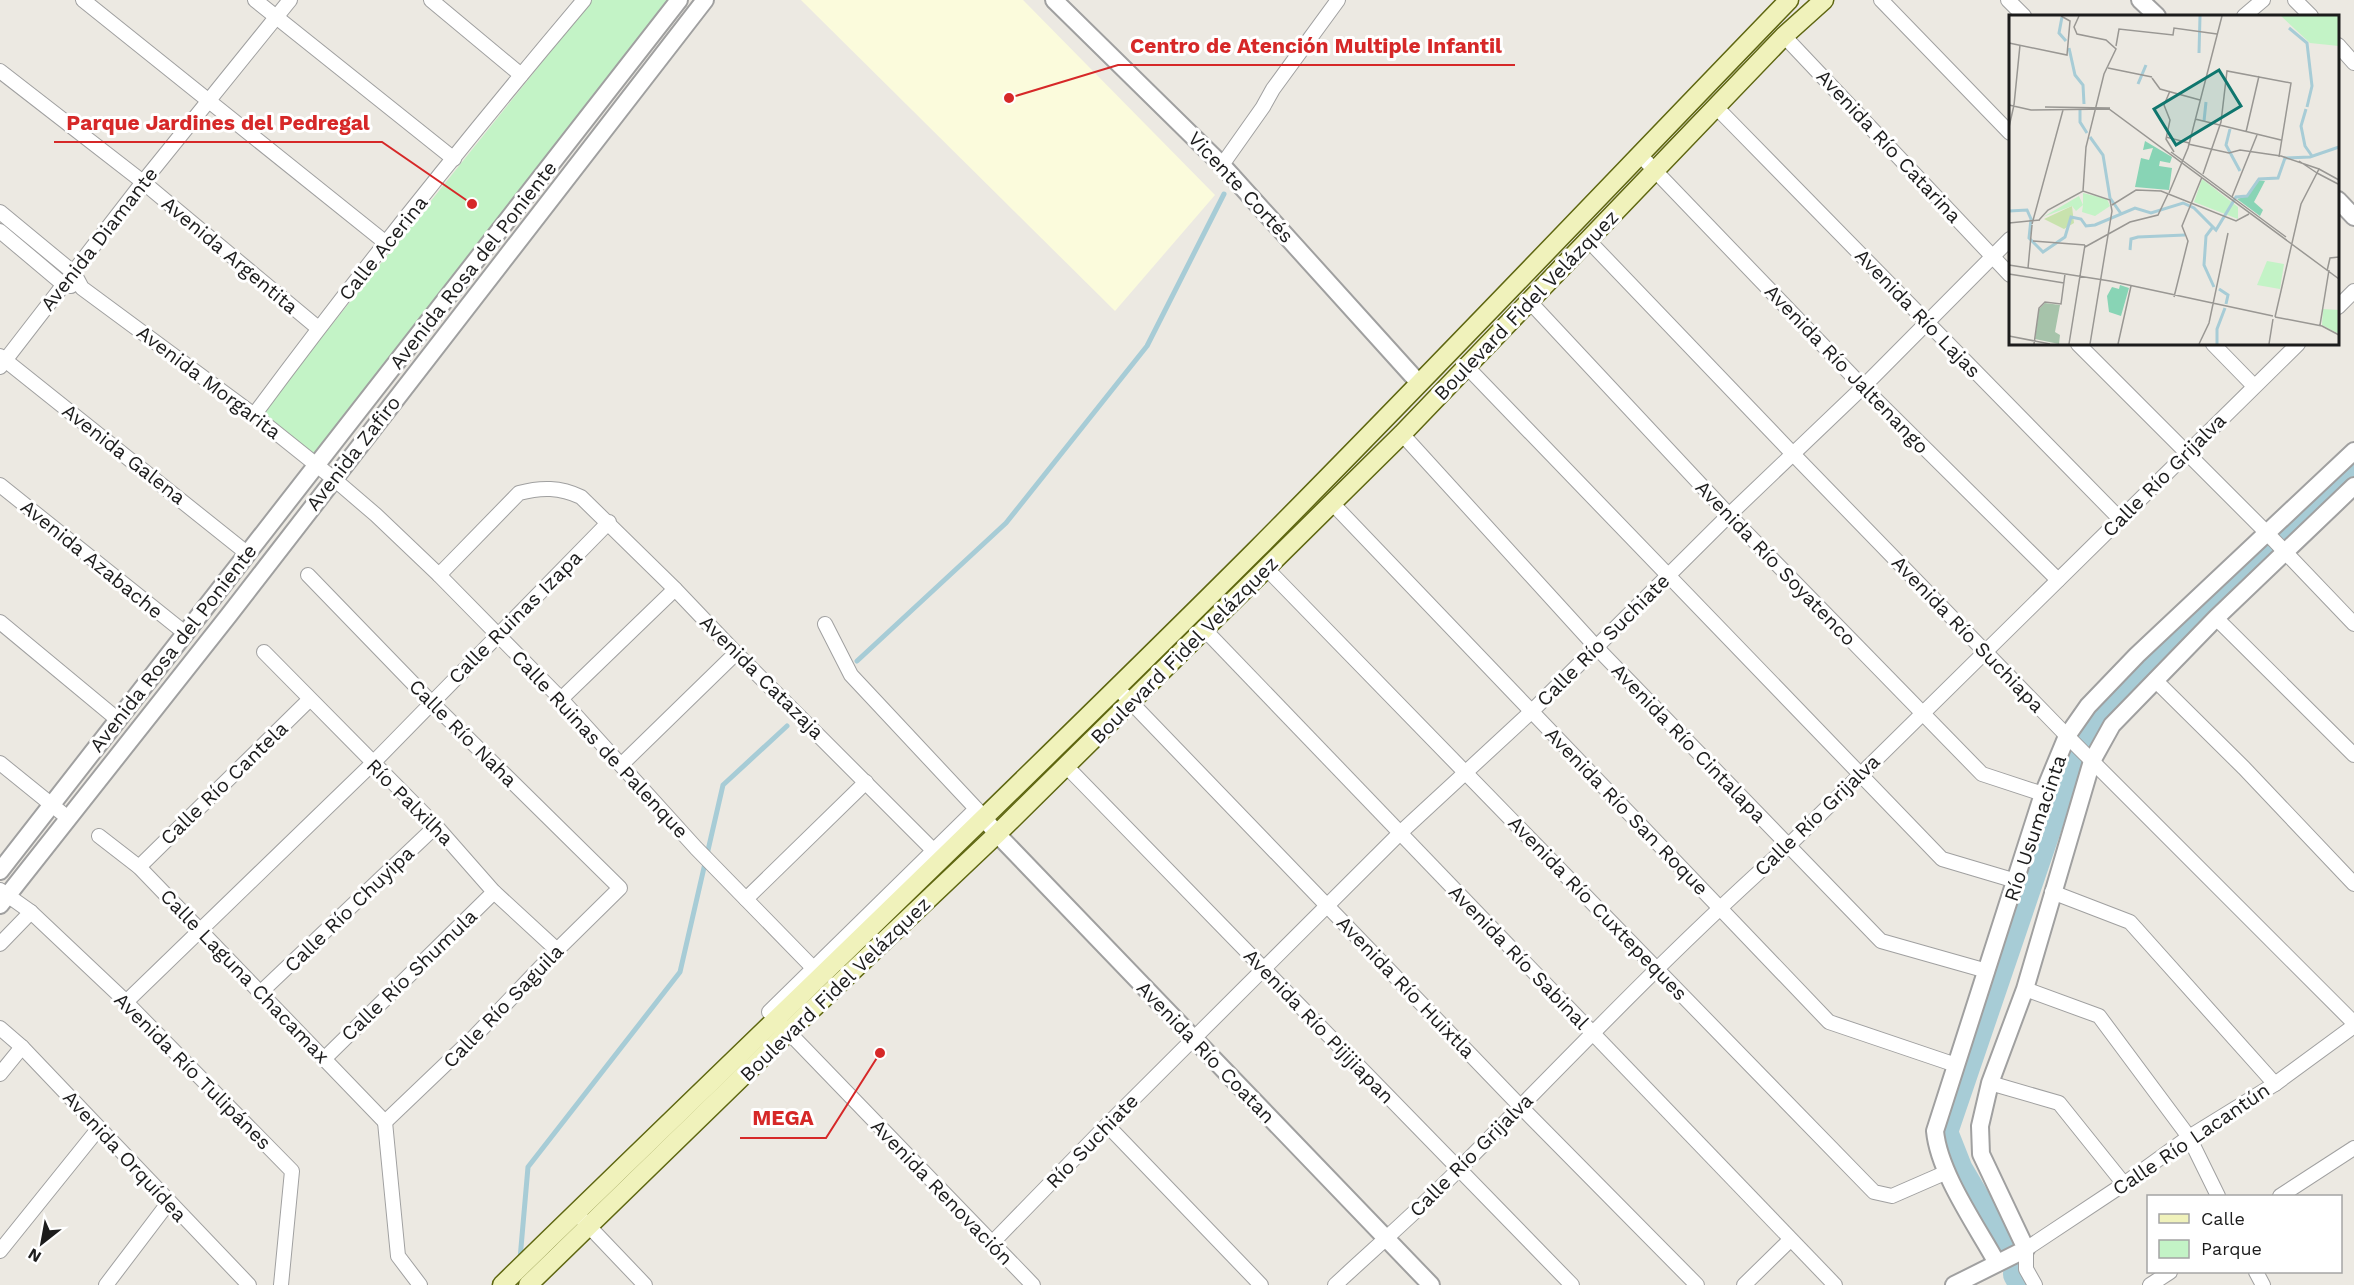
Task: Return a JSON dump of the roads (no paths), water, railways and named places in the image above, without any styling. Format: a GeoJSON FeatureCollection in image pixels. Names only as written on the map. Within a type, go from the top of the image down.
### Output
{"type":"FeatureCollection","features":[{"type":"Feature","properties":{"kind":"main road","name":"Boulevard Fidel Velázquez"},"geometry":{"type":"LineString","coordinates":[[783,1026],[817,972],[980,813],[1117,687],[1268,537],[1789,0]]}},
{"type":"Feature","properties":{"kind":"main road","name":"Boulevard Fidel Velázquez"},"geometry":{"type":"LineString","coordinates":[[502,1285],[528,1277],[583,1219],[783,1026],[997,834],[1402,434],[1784,36],[1824,0]]}},
{"type":"Feature","properties":{"kind":"street"},"geometry":{"type":"LineString","coordinates":[[83,0],[386,243]]}},
{"type":"Feature","properties":{"kind":"street"},"geometry":{"type":"LineString","coordinates":[[255,0],[454,159]]}},
{"type":"Feature","properties":{"kind":"street","name":"Avenida Diamante"},"geometry":{"type":"LineString","coordinates":[[2,361],[290,0]]}},
{"type":"Feature","properties":{"kind":"street"},"geometry":{"type":"LineString","coordinates":[[431,0],[521,75]]}},
{"type":"Feature","properties":{"kind":"street","name":"Calle Acerina"},"geometry":{"type":"LineString","coordinates":[[254,415],[318,328],[584,0]]}},
{"type":"Feature","properties":{"kind":"street","name":"Avenida Rosa del Poniente"},"geometry":{"type":"LineString","coordinates":[[0,871],[679,0]]}},
{"type":"Feature","properties":{"kind":"street","name":"Avenida Zafiro"},"geometry":{"type":"LineString","coordinates":[[3,897],[68,818],[334,479],[705,0]]}},
{"type":"Feature","properties":{"kind":"street","name":"Vicente Cortés"},"geometry":{"type":"LineString","coordinates":[[1054,0],[1222,165],[1419,383]]}},
{"type":"Feature","properties":{"kind":"street"},"geometry":{"type":"LineString","coordinates":[[1222,165],[1273,89],[1338,0]]}},
{"type":"Feature","properties":{"kind":"street"},"geometry":{"type":"LineString","coordinates":[[1881,0],[2009,132]]}},
{"type":"Feature","properties":{"kind":"street"},"geometry":{"type":"LineString","coordinates":[[2008,0],[2023,15]]}},
{"type":"Feature","properties":{"kind":"street"},"geometry":{"type":"LineString","coordinates":[[2140,0],[2156,15]]}},
{"type":"Feature","properties":{"kind":"street"},"geometry":{"type":"LineString","coordinates":[[2245,15],[2263,0]]}},
{"type":"Feature","properties":{"kind":"street"},"geometry":{"type":"LineString","coordinates":[[2295,0],[2309,15]]}},
{"type":"Feature","properties":{"kind":"street","name":"Avenida Río Catarina"},"geometry":{"type":"LineString","coordinates":[[1784,36],[2009,274]]}},
{"type":"Feature","properties":{"kind":"street"},"geometry":{"type":"LineString","coordinates":[[2339,47],[2354,63]]}},
{"type":"Feature","properties":{"kind":"street","name":"Avenida Argentita"},"geometry":{"type":"LineString","coordinates":[[0,71],[143,182],[318,328]]}},
{"type":"Feature","properties":{"kind":"street","name":"Avenida Río Lajas"},"geometry":{"type":"LineString","coordinates":[[1716,107],[2120,519]]}},
{"type":"Feature","properties":{"kind":"street"},"geometry":{"type":"LineString","coordinates":[[564,147],[581,160]]}},
{"type":"Feature","properties":{"kind":"street","name":"Avenida Río Jaltenango"},"geometry":{"type":"LineString","coordinates":[[1640,156],[1863,387],[2058,580]]}},
{"type":"Feature","properties":{"kind":"street"},"geometry":{"type":"LineString","coordinates":[[2339,202],[2354,217]]}},
{"type":"Feature","properties":{"kind":"street","name":"Avenida Morgarita"},"geometry":{"type":"LineString","coordinates":[[0,212],[74,273],[82,288],[254,415],[376,516]]}},
{"type":"Feature","properties":{"kind":"street"},"geometry":{"type":"LineString","coordinates":[[0,231],[64,285]]}},
{"type":"Feature","properties":{"kind":"street","name":"Avenida Río Suchiapa"},"geometry":{"type":"LineString","coordinates":[[1588,240],[1986,653],[2354,1025]]}},
{"type":"Feature","properties":{"kind":"street","name":"Calle Río Suchiate"},"geometry":{"type":"LineString","coordinates":[[1194,1039],[1400,833],[1597,648],[1729,515],[1928,323],[2009,240]]}},
{"type":"Feature","properties":{"kind":"street","name":"Avenida Morgarita"},"geometry":{"type":"LineString","coordinates":[[64,285],[82,288]]}},
{"type":"Feature","properties":{"kind":"street"},"geometry":{"type":"LineString","coordinates":[[2339,305],[2354,291]]}},
{"type":"Feature","properties":{"kind":"street","name":"Avenida Río Soyatenco"},"geometry":{"type":"LineString","coordinates":[[1530,302],[1729,515],[1982,774],[2043,794]]}},
{"type":"Feature","properties":{"kind":"street"},"geometry":{"type":"LineString","coordinates":[[412,344],[429,357]]}},
{"type":"Feature","properties":{"kind":"street"},"geometry":{"type":"LineString","coordinates":[[2079,345],[2284,550],[2354,624]]}},
{"type":"Feature","properties":{"kind":"street"},"geometry":{"type":"LineString","coordinates":[[2214,345],[2253,385]]}},
{"type":"Feature","properties":{"kind":"street","name":"Calle Río Grijalva"},"geometry":{"type":"LineString","coordinates":[[1335,1285],[1460,1169],[1656,968],[1719,907],[1788,846],[2187,454],[2253,385],[2297,345]]}},
{"type":"Feature","properties":{"kind":"street","name":"Avenida Galena"},"geometry":{"type":"LineString","coordinates":[[2,361],[248,554]]}},
{"type":"Feature","properties":{"kind":"street"},"geometry":{"type":"LineString","coordinates":[[1467,367],[1942,859],[2016,881]]}},
{"type":"Feature","properties":{"kind":"street","name":"Avenida Río Cintalapa"},"geometry":{"type":"LineString","coordinates":[[1402,434],[1597,648],[1881,941],[1987,971]]}},
{"type":"Feature","properties":{"kind":"street","name":"Río Usumacinta"},"geometry":{"type":"LineString","coordinates":[[1996,1263],[1947,1172],[1937,1148],[1935,1131],[2043,794],[2069,738],[2088,706],[2137,655],[2354,451]]}},
{"type":"Feature","properties":{"kind":"street","name":"Avenida Azabache"},"geometry":{"type":"LineString","coordinates":[[0,485],[185,633]]}},
{"type":"Feature","properties":{"kind":"street","name":"Río Usumacinta"},"geometry":{"type":"LineString","coordinates":[[2026,1249],[1981,1154],[1980,1126],[1990,1083],[2025,989],[2088,756],[2112,725],[2216,618],[2284,550],[2354,486]]}},
{"type":"Feature","properties":{"kind":"street","name":"Avenida Catazaja"},"geometry":{"type":"LineString","coordinates":[[439,575],[519,493],[536,488],[553,488],[581,497],[609,522],[938,855]]}},
{"type":"Feature","properties":{"kind":"street","name":"Avenida Río San Roque"},"geometry":{"type":"LineString","coordinates":[[1332,503],[1829,1022],[1956,1065]]}},
{"type":"Feature","properties":{"kind":"street","name":"Calle Ruinas de Palenque"},"geometry":{"type":"LineString","coordinates":[[376,516],[439,575],[561,699],[696,848],[817,972]]}},
{"type":"Feature","properties":{"kind":"street","name":"Calle Ruinas Izapa"},"geometry":{"type":"LineString","coordinates":[[126,1002],[372,764],[609,522]]}},
{"type":"Feature","properties":{"kind":"street","name":"Avenida Río Cuxtepeques"},"geometry":{"type":"LineString","coordinates":[[1266,568],[1874,1192],[1892,1196],[1947,1172]]}},
{"type":"Feature","properties":{"kind":"street","name":"Calle Río Naha"},"geometry":{"type":"LineString","coordinates":[[308,575],[431,702],[620,888]]}},
{"type":"Feature","properties":{"kind":"street"},"geometry":{"type":"LineString","coordinates":[[561,699],[675,589]]}},
{"type":"Feature","properties":{"kind":"street"},"geometry":{"type":"LineString","coordinates":[[2216,618],[2354,754]]}},
{"type":"Feature","properties":{"kind":"street"},"geometry":{"type":"LineString","coordinates":[[0,622],[117,719]]}},
{"type":"Feature","properties":{"kind":"street"},"geometry":{"type":"LineString","coordinates":[[825,624],[851,675],[980,813]]}},
{"type":"Feature","properties":{"kind":"street","name":"Avenida Río Sabinal"},"geometry":{"type":"LineString","coordinates":[[1204,629],[1834,1285]]}},
{"type":"Feature","properties":{"kind":"street","name":"Río Palxilha"},"geometry":{"type":"LineString","coordinates":[[264,652],[372,764],[436,826],[494,892],[557,950]]}},
{"type":"Feature","properties":{"kind":"street"},"geometry":{"type":"LineString","coordinates":[[621,765],[736,653]]}},
{"type":"Feature","properties":{"kind":"street"},"geometry":{"type":"LineString","coordinates":[[2155,680],[2244,768],[2354,884]]}},
{"type":"Feature","properties":{"kind":"street","name":"Avenida Río Huixtla"},"geometry":{"type":"LineString","coordinates":[[1117,687],[1697,1285]]}},
{"type":"Feature","properties":{"kind":"street","name":"Calle Río Cantela"},"geometry":{"type":"LineString","coordinates":[[138,867],[309,700]]}},
{"type":"Feature","properties":{"kind":"street"},"geometry":{"type":"LineString","coordinates":[[0,763],[68,818]]}},
{"type":"Feature","properties":{"kind":"street","name":"Avenida Río Pijijiapan"},"geometry":{"type":"LineString","coordinates":[[1066,766],[1572,1285]]}},
{"type":"Feature","properties":{"kind":"street"},"geometry":{"type":"LineString","coordinates":[[746,899],[866,782]]}},
{"type":"Feature","properties":{"kind":"street","name":"Avenida Río Coatan"},"geometry":{"type":"LineString","coordinates":[[980,813],[997,834],[1431,1285]]}},
{"type":"Feature","properties":{"kind":"street","name":"Calle Río Chuyipa"},"geometry":{"type":"LineString","coordinates":[[261,992],[436,826]]}},
{"type":"Feature","properties":{"kind":"street","name":"Calle Laguna Chacamax"},"geometry":{"type":"LineString","coordinates":[[99,836],[138,867],[200,928],[385,1122]]}},
{"type":"Feature","properties":{"kind":"street","name":"Calle Río Saguila"},"geometry":{"type":"LineString","coordinates":[[385,1122],[474,1037],[620,888]]}},
{"type":"Feature","properties":{"kind":"street","name":"Calle Río Shumula"},"geometry":{"type":"LineString","coordinates":[[324,1059],[494,892]]}},
{"type":"Feature","properties":{"kind":"street"},"geometry":{"type":"LineString","coordinates":[[2052,892],[2130,922],[2275,1084]]}},
{"type":"Feature","properties":{"kind":"street","name":"Avenida Río Tulipánes"},"geometry":{"type":"LineString","coordinates":[[3,897],[31,912],[126,1002],[292,1171],[281,1285]]}},
{"type":"Feature","properties":{"kind":"street"},"geometry":{"type":"LineString","coordinates":[[0,944],[31,912]]}},
{"type":"Feature","properties":{"kind":"street"},"geometry":{"type":"LineString","coordinates":[[2025,989],[2099,1016],[2189,1137],[2217,1195]]}},
{"type":"Feature","properties":{"kind":"street","name":"Calle Río Lacantún"},"geometry":{"type":"LineString","coordinates":[[2026,1249],[2124,1184],[2189,1137],[2275,1084],[2354,1025]]}},
{"type":"Feature","properties":{"kind":"street","name":"Avenida Renovación"},"geometry":{"type":"LineString","coordinates":[[783,1026],[1033,1285]]}},
{"type":"Feature","properties":{"kind":"street","name":"Avenida Orquídea"},"geometry":{"type":"LineString","coordinates":[[0,1028],[22,1047],[99,1128],[242,1283]]}},
{"type":"Feature","properties":{"kind":"street","name":"Río Suchiate"},"geometry":{"type":"LineString","coordinates":[[992,1243],[1194,1039]]}},
{"type":"Feature","properties":{"kind":"street"},"geometry":{"type":"LineString","coordinates":[[0,1074],[22,1047]]}},
{"type":"Feature","properties":{"kind":"street"},"geometry":{"type":"LineString","coordinates":[[1990,1083],[2059,1103],[2124,1184]]}},
{"type":"Feature","properties":{"kind":"street"},"geometry":{"type":"LineString","coordinates":[[385,1122],[398,1256],[420,1285]]}},
{"type":"Feature","properties":{"kind":"street"},"geometry":{"type":"LineString","coordinates":[[1107,1125],[1261,1285]]}},
{"type":"Feature","properties":{"kind":"street"},"geometry":{"type":"LineString","coordinates":[[0,1251],[99,1128]]}},
{"type":"Feature","properties":{"kind":"street"},"geometry":{"type":"LineString","coordinates":[[2283,1195],[2354,1148]]}},
{"type":"Feature","properties":{"kind":"street"},"geometry":{"type":"LineString","coordinates":[[106,1285],[169,1202]]}},
{"type":"Feature","properties":{"kind":"street"},"geometry":{"type":"LineString","coordinates":[[583,1219],[645,1285]]}},
{"type":"Feature","properties":{"kind":"street"},"geometry":{"type":"LineString","coordinates":[[1744,1285],[1790,1239]]}},
{"type":"Feature","properties":{"kind":"street"},"geometry":{"type":"LineString","coordinates":[[1954,1285],[2026,1249],[2026,1269],[2035,1285]]}},
{"type":"Feature","properties":{"kind":"street"},"geometry":{"type":"LineString","coordinates":[[1996,1263],[2026,1269]]}},
{"type":"Feature","properties":{"kind":"street"},"geometry":{"type":"LineString","coordinates":[[2150,1285],[2168,1273]]}},
{"type":"Feature","properties":{"kind":"waterway"},"geometry":{"type":"LineString","coordinates":[[857,661],[1006,523],[1147,346],[1224,194]]}},
{"type":"Feature","properties":{"kind":"waterway"},"geometry":{"type":"LineString","coordinates":[[2287,530],[2354,468]]}},
{"type":"Feature","properties":{"kind":"waterway"},"geometry":{"type":"LineString","coordinates":[[2007,1253],[1958,1170],[1943,1132],[2071,756],[2088,723],[2272,545]]}},
{"type":"Feature","properties":{"kind":"waterway"},"geometry":{"type":"LineString","coordinates":[[520,1259],[528,1167],[680,972],[723,785],[787,726]]}},
{"type":"Feature","properties":{"kind":"waterway"},"geometry":{"type":"LineString","coordinates":[[2018,1274],[2024,1285]]}},
{"type":"Feature","properties":{"kind":"place","name":"Centro de Atención Multiple Infantil"},"geometry":{"type":"Point","coordinates":[1009,98]}},
{"type":"Feature","properties":{"kind":"place","name":"Parque Jardines del Pedregal"},"geometry":{"type":"Point","coordinates":[472,204]}},
{"type":"Feature","properties":{"kind":"place","name":"MEGA"},"geometry":{"type":"Point","coordinates":[880,1053]}}]}
